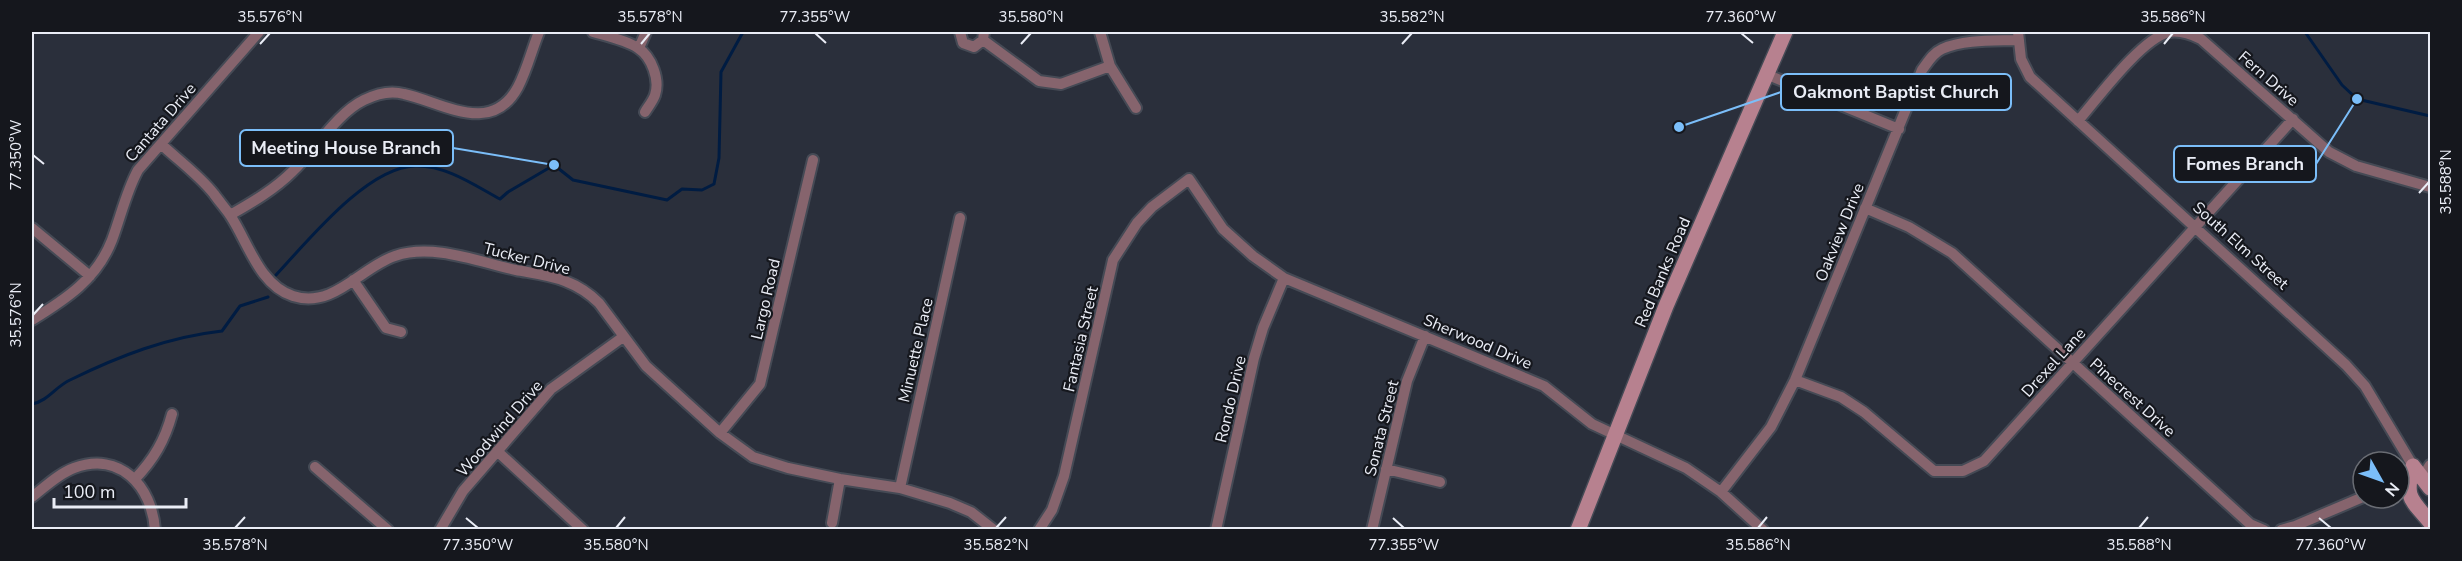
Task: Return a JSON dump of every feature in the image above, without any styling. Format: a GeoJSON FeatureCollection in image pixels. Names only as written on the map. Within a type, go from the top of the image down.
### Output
{"type":"FeatureCollection","features":[{"type":"Feature","properties":{"kind":"street","name":"Cantata Drive"},"geometry":{"type":"LineString","coordinates":[[32,320],[74,292],[90,276],[108,250],[129,187],[138,170],[260,32]]}},
{"type":"Feature","properties":{"kind":"street"},"geometry":{"type":"LineString","coordinates":[[230,215],[287,177],[348,111],[363,100],[390,92],[403,93],[468,114],[495,109],[508,100],[518,87],[539,32]]}},
{"type":"Feature","properties":{"kind":"street"},"geometry":{"type":"LineString","coordinates":[[593,32],[639,48],[654,70],[655,96],[645,112]]}},
{"type":"Feature","properties":{"kind":"street"},"geometry":{"type":"LineString","coordinates":[[639,48],[646,32]]}},
{"type":"Feature","properties":{"kind":"street"},"geometry":{"type":"LineString","coordinates":[[960,32],[963,42],[969,47],[978,46],[984,36],[1039,81],[1061,84],[1110,66]]}},
{"type":"Feature","properties":{"kind":"street"},"geometry":{"type":"LineString","coordinates":[[1100,32],[1110,66],[1136,108]]}},
{"type":"Feature","properties":{"kind":"street","name":"Red Banks Road"},"geometry":{"type":"LineString","coordinates":[[1578,530],[1666,306],[1785,32]]}},
{"type":"Feature","properties":{"kind":"street","name":"Fern Drive"},"geometry":{"type":"LineString","coordinates":[[2078,121],[2138,52],[2153,40],[2169,32],[2185,32],[2201,39],[2329,152],[2356,166],[2430,187]]}},
{"type":"Feature","properties":{"kind":"street","name":"South Elm Street"},"geometry":{"type":"LineString","coordinates":[[2018,36],[2021,59],[2030,77],[2346,365],[2365,386],[2417,477],[2410,498],[2430,522]]}},
{"type":"Feature","properties":{"kind":"street","name":"Oakview Drive"},"geometry":{"type":"LineString","coordinates":[[1721,492],[1771,427],[1795,380],[1922,70],[1930,58],[1942,49],[2018,36]]}},
{"type":"Feature","properties":{"kind":"street"},"geometry":{"type":"LineString","coordinates":[[1768,75],[1899,129]]}},
{"type":"Feature","properties":{"kind":"street","name":"Drexel Lane"},"geometry":{"type":"LineString","coordinates":[[1795,380],[1841,397],[1864,412],[1934,471],[1964,471],[1984,461],[2294,119]]}},
{"type":"Feature","properties":{"kind":"street","name":"Tucker Drive"},"geometry":{"type":"LineString","coordinates":[[161,144],[207,186],[230,215],[260,268],[268,279],[284,292],[293,296],[314,298],[336,292],[376,264],[397,255],[417,252],[444,254],[563,280],[581,288],[599,303],[623,337],[652,371],[720,433],[753,457],[771,464],[900,489],[950,502],[971,512],[994,530]]}},
{"type":"Feature","properties":{"kind":"street","name":"Largo Road"},"geometry":{"type":"LineString","coordinates":[[720,433],[759,384],[813,160]]}},
{"type":"Feature","properties":{"kind":"street","name":"Sherwood Drive"},"geometry":{"type":"LineString","coordinates":[[1189,179],[1223,229],[1253,256],[1284,278],[1545,386],[1592,424],[1686,468],[1721,492],[1763,530]]}},
{"type":"Feature","properties":{"kind":"street","name":"Fantasia Street"},"geometry":{"type":"LineString","coordinates":[[1039,530],[1052,510],[1064,476],[1113,260],[1137,222],[1152,207],[1189,179]]}},
{"type":"Feature","properties":{"kind":"street","name":"Pinecrest Drive"},"geometry":{"type":"LineString","coordinates":[[1865,208],[1909,227],[1952,253],[2250,524],[2264,530]]}},
{"type":"Feature","properties":{"kind":"street","name":"Minuette Place"},"geometry":{"type":"LineString","coordinates":[[900,489],[960,218]]}},
{"type":"Feature","properties":{"kind":"street"},"geometry":{"type":"LineString","coordinates":[[32,228],[90,276]]}},
{"type":"Feature","properties":{"kind":"street","name":"Rondo Drive"},"geometry":{"type":"LineString","coordinates":[[1216,530],[1254,358],[1263,328],[1284,278]]}},
{"type":"Feature","properties":{"kind":"street"},"geometry":{"type":"LineString","coordinates":[[353,280],[386,328],[401,332]]}},
{"type":"Feature","properties":{"kind":"street","name":"Sonata Street"},"geometry":{"type":"LineString","coordinates":[[1372,530],[1407,381],[1425,336]]}},
{"type":"Feature","properties":{"kind":"street","name":"Woodwind Drive"},"geometry":{"type":"LineString","coordinates":[[440,530],[463,491],[551,389],[623,337]]}},
{"type":"Feature","properties":{"kind":"street"},"geometry":{"type":"LineString","coordinates":[[135,478],[151,463],[159,450],[172,414]]}},
{"type":"Feature","properties":{"kind":"street"},"geometry":{"type":"LineString","coordinates":[[497,451],[584,530]]}},
{"type":"Feature","properties":{"kind":"street"},"geometry":{"type":"LineString","coordinates":[[32,497],[64,473],[84,465],[112,466],[135,478],[145,492],[154,513],[155,530]]}},
{"type":"Feature","properties":{"kind":"street"},"geometry":{"type":"LineString","coordinates":[[315,467],[388,530]]}},
{"type":"Feature","properties":{"kind":"street"},"geometry":{"type":"LineString","coordinates":[[1386,469],[1440,482]]}},
{"type":"Feature","properties":{"kind":"street"},"geometry":{"type":"LineString","coordinates":[[832,523],[840,479]]}},
{"type":"Feature","properties":{"kind":"street"},"geometry":{"type":"LineString","coordinates":[[2281,530],[2351,502]]}},
{"type":"Feature","properties":{"kind":"waterway"},"geometry":{"type":"LineString","coordinates":[[276,275],[321,226],[358,192],[377,179],[397,170],[415,166],[449,172],[500,199],[554,165],[573,180],[667,200],[682,189],[702,190],[714,184],[719,158],[721,72],[743,32]]}},
{"type":"Feature","properties":{"kind":"waterway"},"geometry":{"type":"LineString","coordinates":[[2305,32],[2342,85],[2357,99],[2430,116]]}},
{"type":"Feature","properties":{"kind":"waterway"},"geometry":{"type":"LineString","coordinates":[[32,404],[43,400],[70,380],[125,356],[182,338],[222,331],[240,306],[268,297]]}},
{"type":"Feature","properties":{"kind":"place","name":"Fomes Branch"},"geometry":{"type":"Point","coordinates":[2357,99]}},
{"type":"Feature","properties":{"kind":"place","name":"Oakmont Baptist Church"},"geometry":{"type":"Point","coordinates":[1679,127]}},
{"type":"Feature","properties":{"kind":"place","name":"Meeting House Branch"},"geometry":{"type":"Point","coordinates":[554,165]}}]}
